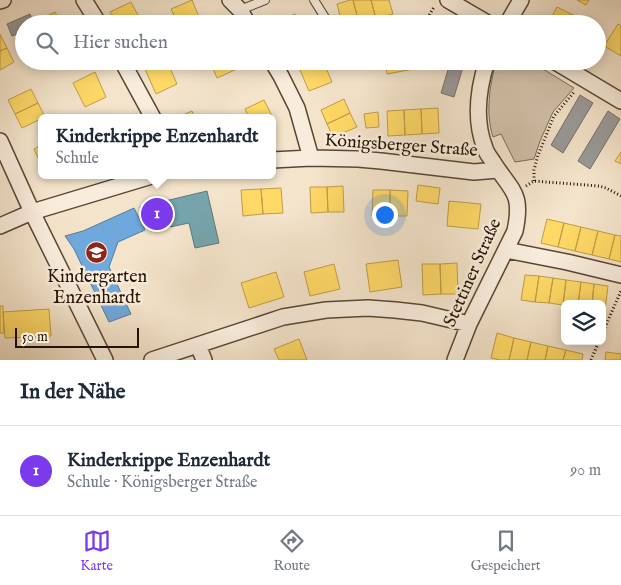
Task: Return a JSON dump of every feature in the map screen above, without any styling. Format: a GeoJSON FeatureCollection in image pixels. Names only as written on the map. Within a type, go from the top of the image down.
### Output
{"type":"FeatureCollection","features":[{"type":"Feature","properties":{"kind":"street"},"geometry":{"type":"LineString","coordinates":[[84,0],[93,15]]}},
{"type":"Feature","properties":{"kind":"street"},"geometry":{"type":"LineString","coordinates":[[448,0],[474,15]]}},
{"type":"Feature","properties":{"kind":"street"},"geometry":{"type":"LineString","coordinates":[[512,15],[521,0]]}},
{"type":"Feature","properties":{"kind":"street"},"geometry":{"type":"LineString","coordinates":[[127,70],[150,114]]}},
{"type":"Feature","properties":{"kind":"street"},"geometry":{"type":"LineString","coordinates":[[277,70],[297,108],[311,158]]}},
{"type":"Feature","properties":{"kind":"street"},"geometry":{"type":"LineString","coordinates":[[484,70],[479,98],[478,123],[485,150],[515,192]]}},
{"type":"Feature","properties":{"kind":"street"},"geometry":{"type":"LineString","coordinates":[[569,70],[621,101]]}},
{"type":"Feature","properties":{"kind":"street"},"geometry":{"type":"LineString","coordinates":[[0,141],[32,212],[105,360]]}},
{"type":"Feature","properties":{"kind":"street","name":"Königsberger Straße"},"geometry":{"type":"LineString","coordinates":[[276,160],[311,158],[381,160],[474,172],[498,170]]}},
{"type":"Feature","properties":{"kind":"street"},"geometry":{"type":"LineString","coordinates":[[0,226],[32,212],[142,179]]}},
{"type":"Feature","properties":{"kind":"street","name":"Stettiner Straße"},"geometry":{"type":"LineString","coordinates":[[455,360],[469,324],[515,231],[518,205],[515,192]]}},
{"type":"Feature","properties":{"kind":"street"},"geometry":{"type":"LineString","coordinates":[[506,250],[621,275]]}},
{"type":"Feature","properties":{"kind":"street"},"geometry":{"type":"LineString","coordinates":[[152,360],[283,317],[326,310],[368,308],[395,310],[422,313],[469,324]]}},
{"type":"Feature","properties":{"kind":"street"},"geometry":{"type":"LineString","coordinates":[[198,345],[204,360]]}},
{"type":"Feature","properties":{"kind":"lane"},"geometry":{"type":"LineString","coordinates":[[235,5],[265,0]]}},
{"type":"Feature","properties":{"kind":"lane"},"geometry":{"type":"LineString","coordinates":[[314,0],[323,15]]}},
{"type":"Feature","properties":{"kind":"path"},"geometry":{"type":"LineString","coordinates":[[429,15],[438,0]]}},
{"type":"Feature","properties":{"kind":"path"},"geometry":{"type":"LineString","coordinates":[[534,181],[534,170],[538,155],[554,116],[585,80]]}},
{"type":"Feature","properties":{"kind":"path"},"geometry":{"type":"LineString","coordinates":[[515,192],[534,181],[600,186],[621,196]]}},
{"type":"Feature","properties":{"kind":"path"},"geometry":{"type":"LineString","coordinates":[[606,325],[621,293]]}},
{"type":"Feature","properties":{"kind":"path"},"geometry":{"type":"LineString","coordinates":[[590,360],[597,345]]}},
{"type":"Feature","properties":{"kind":"shaded area"},"geometry":{"type":"Polygon","coordinates":[[[494,70],[545,70],[574,88],[553,112],[534,159],[515,162],[501,134],[493,137],[489,118],[490,89],[494,70]]]}},
{"type":"Feature","properties":{"kind":"building: Wohnen"},"geometry":{"type":"Polygon","coordinates":[[[192,0],[198,15],[174,15],[171,9],[192,0]]]}},
{"type":"Feature","properties":{"kind":"building: Wohnen"},"geometry":{"type":"Polygon","coordinates":[[[353,0],[357,15],[340,15],[337,4],[353,0]]]}},
{"type":"Feature","properties":{"kind":"building: Wohnen"},"geometry":{"type":"Polygon","coordinates":[[[353,0],[371,0],[375,15],[357,15],[353,0]]]}},
{"type":"Feature","properties":{"kind":"building: Wohnen"},"geometry":{"type":"Polygon","coordinates":[[[371,0],[389,0],[393,14],[375,15],[371,0]]]}},
{"type":"Feature","properties":{"kind":"building: Wohnen"},"geometry":{"type":"Polygon","coordinates":[[[577,0],[589,0],[586,5],[577,0]]]}},
{"type":"Feature","properties":{"kind":"building: Wohnen"},"geometry":{"type":"Polygon","coordinates":[[[131,2],[138,15],[112,15],[110,12],[131,2]]]}},
{"type":"Feature","properties":{"kind":"building: Wohnen"},"geometry":{"type":"Polygon","coordinates":[[[557,7],[573,15],[553,15],[557,7]]]}},
{"type":"Feature","properties":{"kind":"building: Wohnen"},"geometry":{"type":"Polygon","coordinates":[[[618,24],[621,26],[621,56],[606,47],[606,43],[618,24]]]}},
{"type":"Feature","properties":{"kind":"building: Wohnen"},"geometry":{"type":"Polygon","coordinates":[[[0,34],[7,48],[0,51],[0,34]]]}},
{"type":"Feature","properties":{"kind":"building: Wohnen"},"geometry":{"type":"Polygon","coordinates":[[[7,48],[14,62],[0,70],[0,51],[7,48]]]}},
{"type":"Feature","properties":{"kind":"building: Wohnen"},"geometry":{"type":"Polygon","coordinates":[[[145,70],[171,70],[177,84],[156,94],[145,70]]]}},
{"type":"Feature","properties":{"kind":"building: Wohnen"},"geometry":{"type":"Polygon","coordinates":[[[214,70],[235,70],[217,78],[214,70]]]}},
{"type":"Feature","properties":{"kind":"building: Wohnen"},"geometry":{"type":"Polygon","coordinates":[[[300,70],[327,70],[332,82],[309,91],[300,70]]]}},
{"type":"Feature","properties":{"kind":"building: Wohnen"},"geometry":{"type":"Polygon","coordinates":[[[386,70],[408,70],[387,74],[386,70]]]}},
{"type":"Feature","properties":{"kind":"building: Wohnen"},"geometry":{"type":"Polygon","coordinates":[[[95,72],[106,97],[85,107],[73,83],[95,72]]]}},
{"type":"Feature","properties":{"kind":"building: Wohnen"},"geometry":{"type":"Polygon","coordinates":[[[31,89],[38,103],[15,114],[8,100],[31,89]]]}},
{"type":"Feature","properties":{"kind":"building: Wohnen"},"geometry":{"type":"Polygon","coordinates":[[[344,99],[350,113],[327,124],[321,110],[344,99]]]}},
{"type":"Feature","properties":{"kind":"building: Wohnen"},"geometry":{"type":"Polygon","coordinates":[[[264,100],[271,114],[247,114],[245,109],[264,100]]]}},
{"type":"Feature","properties":{"kind":"building: Wohnen"},"geometry":{"type":"Polygon","coordinates":[[[38,103],[44,114],[38,114],[38,120],[22,128],[15,114],[38,103]]]}},
{"type":"Feature","properties":{"kind":"building: Wohnen"},"geometry":{"type":"Polygon","coordinates":[[[438,108],[439,133],[422,134],[421,109],[438,108]]]}},
{"type":"Feature","properties":{"kind":"building: Wohnen"},"geometry":{"type":"Polygon","coordinates":[[[421,109],[422,134],[405,135],[404,110],[421,109]]]}},
{"type":"Feature","properties":{"kind":"building: Wohnen"},"geometry":{"type":"Polygon","coordinates":[[[404,110],[405,135],[388,136],[387,111],[404,110]]]}},
{"type":"Feature","properties":{"kind":"building: Wohnen"},"geometry":{"type":"Polygon","coordinates":[[[378,112],[379,127],[366,128],[364,114],[378,112]]]}},
{"type":"Feature","properties":{"kind":"building: Wohnen"},"geometry":{"type":"Polygon","coordinates":[[[350,113],[357,127],[333,137],[327,124],[350,113]]]}},
{"type":"Feature","properties":{"kind":"building: Wohnen"},"geometry":{"type":"Polygon","coordinates":[[[38,147],[38,158],[34,149],[38,147]]]}},
{"type":"Feature","properties":{"kind":"building: Wohnen"},"geometry":{"type":"Polygon","coordinates":[[[621,152],[621,164],[615,161],[621,152]]]}},
{"type":"Feature","properties":{"kind":"building: Wohnen"},"geometry":{"type":"Polygon","coordinates":[[[418,185],[440,188],[438,204],[416,201],[418,185]]]}},
{"type":"Feature","properties":{"kind":"building: Wohnen"},"geometry":{"type":"Polygon","coordinates":[[[343,186],[344,212],[328,212],[327,187],[343,186]]]}},
{"type":"Feature","properties":{"kind":"building: Wohnen"},"geometry":{"type":"Polygon","coordinates":[[[310,187],[327,187],[328,212],[311,213],[310,187]]]}},
{"type":"Feature","properties":{"kind":"building: Wohnen"},"geometry":{"type":"Polygon","coordinates":[[[281,188],[283,213],[263,214],[261,189],[281,188]]]}},
{"type":"Feature","properties":{"kind":"building: Wohnen"},"geometry":{"type":"Polygon","coordinates":[[[261,189],[263,214],[243,216],[241,190],[261,189]]]}},
{"type":"Feature","properties":{"kind":"building: Wohnen"},"geometry":{"type":"Polygon","coordinates":[[[373,190],[390,190],[390,216],[372,216],[373,190]]]}},
{"type":"Feature","properties":{"kind":"building: Wohnen"},"geometry":{"type":"Polygon","coordinates":[[[390,190],[408,191],[407,216],[390,216],[390,190]]]}},
{"type":"Feature","properties":{"kind":"building: Wohnen"},"geometry":{"type":"Polygon","coordinates":[[[449,201],[481,204],[478,229],[447,226],[449,201]]]}},
{"type":"Feature","properties":{"kind":"building: Wohnen"},"geometry":{"type":"Polygon","coordinates":[[[547,219],[564,223],[558,247],[541,243],[547,219]]]}},
{"type":"Feature","properties":{"kind":"building: Wohnen"},"geometry":{"type":"Polygon","coordinates":[[[564,223],[581,227],[575,251],[558,247],[564,223]]]}},
{"type":"Feature","properties":{"kind":"building: Wohnen"},"geometry":{"type":"Polygon","coordinates":[[[581,227],[598,231],[592,255],[575,251],[581,227]]]}},
{"type":"Feature","properties":{"kind":"building: Wohnen"},"geometry":{"type":"Polygon","coordinates":[[[598,231],[615,235],[609,259],[592,255],[598,231]]]}},
{"type":"Feature","properties":{"kind":"building: Wohnen"},"geometry":{"type":"Polygon","coordinates":[[[615,235],[621,236],[621,262],[609,259],[615,235]]]}},
{"type":"Feature","properties":{"kind":"building: Wohnen"},"geometry":{"type":"Polygon","coordinates":[[[398,260],[402,287],[370,292],[366,264],[398,260]]]}},
{"type":"Feature","properties":{"kind":"building: Wohnen"},"geometry":{"type":"Polygon","coordinates":[[[457,263],[458,294],[441,294],[440,264],[457,263]]]}},
{"type":"Feature","properties":{"kind":"building: Wohnen"},"geometry":{"type":"Polygon","coordinates":[[[334,264],[340,289],[310,296],[304,272],[334,264]]]}},
{"type":"Feature","properties":{"kind":"building: Wohnen"},"geometry":{"type":"Polygon","coordinates":[[[422,264],[440,264],[441,294],[423,295],[422,264]]]}},
{"type":"Feature","properties":{"kind":"building: Wohnen"},"geometry":{"type":"Polygon","coordinates":[[[276,272],[284,297],[249,308],[241,283],[276,272]]]}},
{"type":"Feature","properties":{"kind":"building: Wohnen"},"geometry":{"type":"Polygon","coordinates":[[[525,275],[539,276],[535,302],[521,300],[525,275]]]}},
{"type":"Feature","properties":{"kind":"building: Wohnen"},"geometry":{"type":"Polygon","coordinates":[[[539,276],[553,278],[549,303],[535,302],[539,276]]]}},
{"type":"Feature","properties":{"kind":"building: Wohnen"},"geometry":{"type":"Polygon","coordinates":[[[553,278],[566,280],[564,300],[561,300],[561,305],[549,303],[553,278]]]}},
{"type":"Feature","properties":{"kind":"building: Wohnen"},"geometry":{"type":"Polygon","coordinates":[[[566,280],[581,282],[579,300],[564,300],[566,280]]]}},
{"type":"Feature","properties":{"kind":"building: Wohnen"},"geometry":{"type":"Polygon","coordinates":[[[581,282],[594,284],[592,300],[579,300],[581,282]]]}},
{"type":"Feature","properties":{"kind":"building: Wohnen"},"geometry":{"type":"Polygon","coordinates":[[[594,284],[608,286],[606,303],[606,300],[592,300],[594,284]]]}},
{"type":"Feature","properties":{"kind":"building: Wohnen"},"geometry":{"type":"Polygon","coordinates":[[[0,306],[3,306],[4,333],[0,333],[0,306]]]}},
{"type":"Feature","properties":{"kind":"building: Wohnen"},"geometry":{"type":"Polygon","coordinates":[[[49,309],[51,336],[5,338],[3,312],[49,309]]]}},
{"type":"Feature","properties":{"kind":"building: Wohnen"},"geometry":{"type":"Polygon","coordinates":[[[497,333],[514,338],[509,360],[491,358],[497,333]]]}},
{"type":"Feature","properties":{"kind":"building: Wohnen"},"geometry":{"type":"Polygon","coordinates":[[[514,338],[531,342],[527,360],[509,360],[514,338]]]}},
{"type":"Feature","properties":{"kind":"building: Wohnen"},"geometry":{"type":"Polygon","coordinates":[[[299,339],[307,360],[279,360],[274,349],[299,339]]]}},
{"type":"Feature","properties":{"kind":"building: Wohnen"},"geometry":{"type":"Polygon","coordinates":[[[531,342],[548,346],[545,360],[527,360],[531,342]]]}},
{"type":"Feature","properties":{"kind":"building: Wohnen"},"geometry":{"type":"Polygon","coordinates":[[[548,346],[566,350],[563,360],[545,360],[548,346]]]}},
{"type":"Feature","properties":{"kind":"building: Wohnen"},"geometry":{"type":"Polygon","coordinates":[[[566,350],[583,354],[582,360],[563,360],[566,350]]]}},
{"type":"Feature","properties":{"kind":"building: Wohnen"},"geometry":{"type":"Polygon","coordinates":[[[606,352],[621,354],[621,360],[605,360],[606,352]]]}},
{"type":"Feature","properties":{"kind":"building: Schulen"},"geometry":{"type":"Polygon","coordinates":[[[134,208],[145,230],[118,242],[109,267],[131,314],[109,322],[74,249],[65,236],[83,231],[134,208]]]}},
{"type":"Feature","properties":{"kind":"building: Öffentlich"},"geometry":{"type":"Polygon","coordinates":[[[207,191],[219,243],[195,248],[189,223],[170,227],[167,223],[151,231],[140,207],[207,191]]]}},
{"type":"Feature","properties":{"kind":"building: Industrie"},"geometry":{"type":"Polygon","coordinates":[[[15,21],[15,35],[12,36],[7,24],[15,21]]]}},
{"type":"Feature","properties":{"kind":"building: Industrie"},"geometry":{"type":"Polygon","coordinates":[[[448,70],[462,70],[454,97],[441,93],[448,70]]]}},
{"type":"Feature","properties":{"kind":"building: Industrie"},"geometry":{"type":"Polygon","coordinates":[[[580,95],[593,103],[563,153],[551,145],[580,95]]]}},
{"type":"Feature","properties":{"kind":"building: Industrie"},"geometry":{"type":"Polygon","coordinates":[[[608,111],[620,119],[590,169],[578,161],[608,111]]]}},
{"type":"Feature","properties":{"kind":"place","name":"Kinderkrippe Enzenhardt"},"geometry":{"type":"Point","coordinates":[157,214]}},
{"type":"Feature","properties":{"kind":"place","name":"Kindergarten Enzenhardt"},"geometry":{"type":"Point","coordinates":[97,252]}}]}
